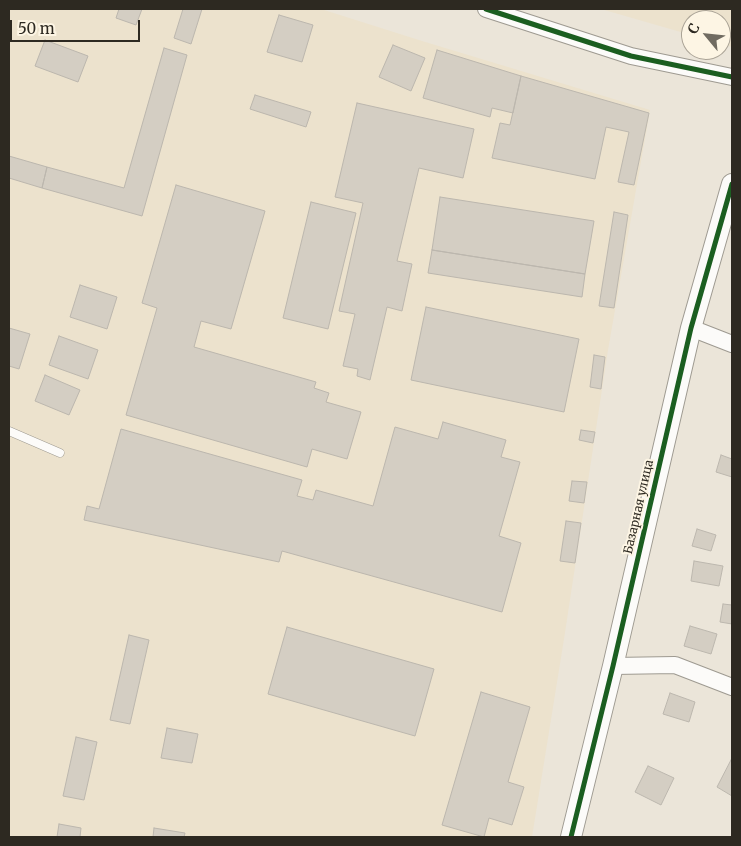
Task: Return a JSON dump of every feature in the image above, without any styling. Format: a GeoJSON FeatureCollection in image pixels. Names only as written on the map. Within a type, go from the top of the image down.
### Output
{"type":"FeatureCollection","features":[{"type":"Feature","properties":{"kind":"street"},"geometry":{"type":"LineString","coordinates":[[486,9],[631,56],[732,77]]}},
{"type":"Feature","properties":{"kind":"street","name":"Базарная улица"},"geometry":{"type":"LineString","coordinates":[[571,837],[613,666],[691,328],[732,184]]}},
{"type":"Feature","properties":{"kind":"street"},"geometry":{"type":"LineString","coordinates":[[691,328],[732,344]]}},
{"type":"Feature","properties":{"kind":"street"},"geometry":{"type":"LineString","coordinates":[[613,666],[675,664],[732,687]]}},
{"type":"Feature","properties":{"kind":"lane"},"geometry":{"type":"LineString","coordinates":[[9,431],[60,453]]}},
{"type":"Feature","properties":{"kind":"shaded area"},"geometry":{"type":"Polygon","coordinates":[[[9,9],[321,9],[650,110],[608,350],[532,837],[9,837],[9,9]]]}},
{"type":"Feature","properties":{"kind":"shaded area"},"geometry":{"type":"Polygon","coordinates":[[[601,9],[732,9],[732,47],[731,10],[681,10],[681,32],[601,9]]]}},
{"type":"Feature","properties":{"kind":"building"},"geometry":{"type":"Polygon","coordinates":[[[119,9],[142,9],[136,25],[116,18],[119,9]]]}},
{"type":"Feature","properties":{"kind":"building"},"geometry":{"type":"Polygon","coordinates":[[[183,9],[202,9],[191,44],[174,38],[183,9]]]}},
{"type":"Feature","properties":{"kind":"building"},"geometry":{"type":"Polygon","coordinates":[[[279,15],[313,25],[302,62],[267,52],[279,15]]]}},
{"type":"Feature","properties":{"kind":"building"},"geometry":{"type":"Polygon","coordinates":[[[45,40],[88,56],[78,82],[35,66],[45,40]]]}},
{"type":"Feature","properties":{"kind":"building"},"geometry":{"type":"Polygon","coordinates":[[[393,45],[425,58],[411,91],[379,77],[393,45]]]}},
{"type":"Feature","properties":{"kind":"building"},"geometry":{"type":"Polygon","coordinates":[[[164,48],[187,55],[142,216],[42,188],[47,167],[124,188],[164,48]]]}},
{"type":"Feature","properties":{"kind":"building"},"geometry":{"type":"Polygon","coordinates":[[[437,50],[521,76],[513,113],[492,108],[490,117],[423,98],[437,50]]]}},
{"type":"Feature","properties":{"kind":"building"},"geometry":{"type":"Polygon","coordinates":[[[521,76],[649,113],[634,185],[618,182],[629,132],[606,127],[595,179],[492,158],[500,123],[510,125],[521,76]]]}},
{"type":"Feature","properties":{"kind":"building"},"geometry":{"type":"Polygon","coordinates":[[[255,95],[311,112],[306,127],[250,109],[255,95]]]}},
{"type":"Feature","properties":{"kind":"building"},"geometry":{"type":"Polygon","coordinates":[[[357,103],[474,129],[463,178],[419,168],[397,261],[412,264],[402,311],[387,307],[370,380],[357,376],[358,369],[343,366],[355,314],[339,311],[363,203],[335,197],[357,103]]]}},
{"type":"Feature","properties":{"kind":"building"},"geometry":{"type":"Polygon","coordinates":[[[9,156],[47,167],[42,188],[9,178],[9,156]]]}},
{"type":"Feature","properties":{"kind":"building"},"geometry":{"type":"Polygon","coordinates":[[[176,185],[265,211],[231,329],[201,321],[194,347],[316,382],[314,388],[329,393],[326,402],[361,412],[347,459],[312,449],[307,467],[126,415],[157,308],[142,303],[176,185]]]}},
{"type":"Feature","properties":{"kind":"building"},"geometry":{"type":"Polygon","coordinates":[[[440,197],[594,221],[585,274],[432,250],[440,197]]]}},
{"type":"Feature","properties":{"kind":"building"},"geometry":{"type":"Polygon","coordinates":[[[311,202],[356,213],[328,329],[283,318],[311,202]]]}},
{"type":"Feature","properties":{"kind":"building"},"geometry":{"type":"Polygon","coordinates":[[[614,212],[628,215],[614,308],[599,306],[614,212]]]}},
{"type":"Feature","properties":{"kind":"building"},"geometry":{"type":"Polygon","coordinates":[[[432,250],[585,274],[582,297],[428,273],[432,250]]]}},
{"type":"Feature","properties":{"kind":"building"},"geometry":{"type":"Polygon","coordinates":[[[80,285],[117,297],[107,329],[70,317],[80,285]]]}},
{"type":"Feature","properties":{"kind":"building"},"geometry":{"type":"Polygon","coordinates":[[[426,307],[579,339],[564,412],[411,380],[426,307]]]}},
{"type":"Feature","properties":{"kind":"building"},"geometry":{"type":"Polygon","coordinates":[[[9,328],[30,334],[19,369],[9,366],[9,328]]]}},
{"type":"Feature","properties":{"kind":"building"},"geometry":{"type":"Polygon","coordinates":[[[59,336],[98,350],[88,379],[49,365],[59,336]]]}},
{"type":"Feature","properties":{"kind":"building"},"geometry":{"type":"Polygon","coordinates":[[[594,355],[605,357],[601,389],[590,387],[594,355]]]}},
{"type":"Feature","properties":{"kind":"building"},"geometry":{"type":"Polygon","coordinates":[[[45,375],[80,390],[69,415],[35,401],[45,375]]]}},
{"type":"Feature","properties":{"kind":"building"},"geometry":{"type":"Polygon","coordinates":[[[443,422],[506,440],[501,457],[520,462],[499,536],[521,543],[502,612],[282,551],[279,562],[84,520],[87,506],[99,509],[121,429],[302,480],[297,496],[313,500],[316,490],[373,506],[395,427],[438,439],[443,422]]]}},
{"type":"Feature","properties":{"kind":"building"},"geometry":{"type":"Polygon","coordinates":[[[581,430],[595,432],[593,443],[579,440],[581,430]]]}},
{"type":"Feature","properties":{"kind":"building"},"geometry":{"type":"Polygon","coordinates":[[[721,455],[732,459],[732,477],[716,472],[721,455]]]}},
{"type":"Feature","properties":{"kind":"building"},"geometry":{"type":"Polygon","coordinates":[[[572,481],[587,482],[584,503],[569,501],[572,481]]]}},
{"type":"Feature","properties":{"kind":"building"},"geometry":{"type":"Polygon","coordinates":[[[566,521],[581,523],[575,563],[560,561],[566,521]]]}},
{"type":"Feature","properties":{"kind":"building"},"geometry":{"type":"Polygon","coordinates":[[[697,529],[716,535],[711,551],[692,546],[697,529]]]}},
{"type":"Feature","properties":{"kind":"building"},"geometry":{"type":"Polygon","coordinates":[[[694,561],[723,566],[719,586],[691,581],[694,561]]]}},
{"type":"Feature","properties":{"kind":"building"},"geometry":{"type":"Polygon","coordinates":[[[723,604],[732,605],[732,624],[720,622],[723,604]]]}},
{"type":"Feature","properties":{"kind":"building"},"geometry":{"type":"Polygon","coordinates":[[[690,626],[717,634],[711,654],[684,646],[690,626]]]}},
{"type":"Feature","properties":{"kind":"building"},"geometry":{"type":"Polygon","coordinates":[[[287,627],[434,669],[415,736],[268,694],[287,627]]]}},
{"type":"Feature","properties":{"kind":"building"},"geometry":{"type":"Polygon","coordinates":[[[129,635],[149,640],[130,724],[110,720],[129,635]]]}},
{"type":"Feature","properties":{"kind":"building"},"geometry":{"type":"Polygon","coordinates":[[[481,692],[530,707],[508,782],[524,787],[512,825],[489,818],[484,837],[442,825],[481,692]]]}},
{"type":"Feature","properties":{"kind":"building"},"geometry":{"type":"Polygon","coordinates":[[[670,693],[695,702],[689,722],[663,714],[670,693]]]}},
{"type":"Feature","properties":{"kind":"building"},"geometry":{"type":"Polygon","coordinates":[[[167,728],[198,734],[192,763],[161,758],[167,728]]]}},
{"type":"Feature","properties":{"kind":"building"},"geometry":{"type":"Polygon","coordinates":[[[76,737],[97,742],[84,800],[63,796],[76,737]]]}},
{"type":"Feature","properties":{"kind":"building"},"geometry":{"type":"Polygon","coordinates":[[[732,758],[732,796],[717,787],[732,758]]]}},
{"type":"Feature","properties":{"kind":"building"},"geometry":{"type":"Polygon","coordinates":[[[648,766],[674,778],[661,805],[635,792],[648,766]]]}},
{"type":"Feature","properties":{"kind":"building"},"geometry":{"type":"Polygon","coordinates":[[[59,824],[81,828],[80,837],[57,837],[59,824]]]}},
{"type":"Feature","properties":{"kind":"building"},"geometry":{"type":"Polygon","coordinates":[[[154,828],[185,833],[184,837],[153,837],[154,828]]]}},
{"type":"Feature","properties":{"kind":"cycle path"},"geometry":{"type":"LineString","coordinates":[[486,9],[631,56],[732,77]]}},
{"type":"Feature","properties":{"kind":"cycle path"},"geometry":{"type":"LineString","coordinates":[[571,837],[613,666],[691,328],[732,184]]}}]}
